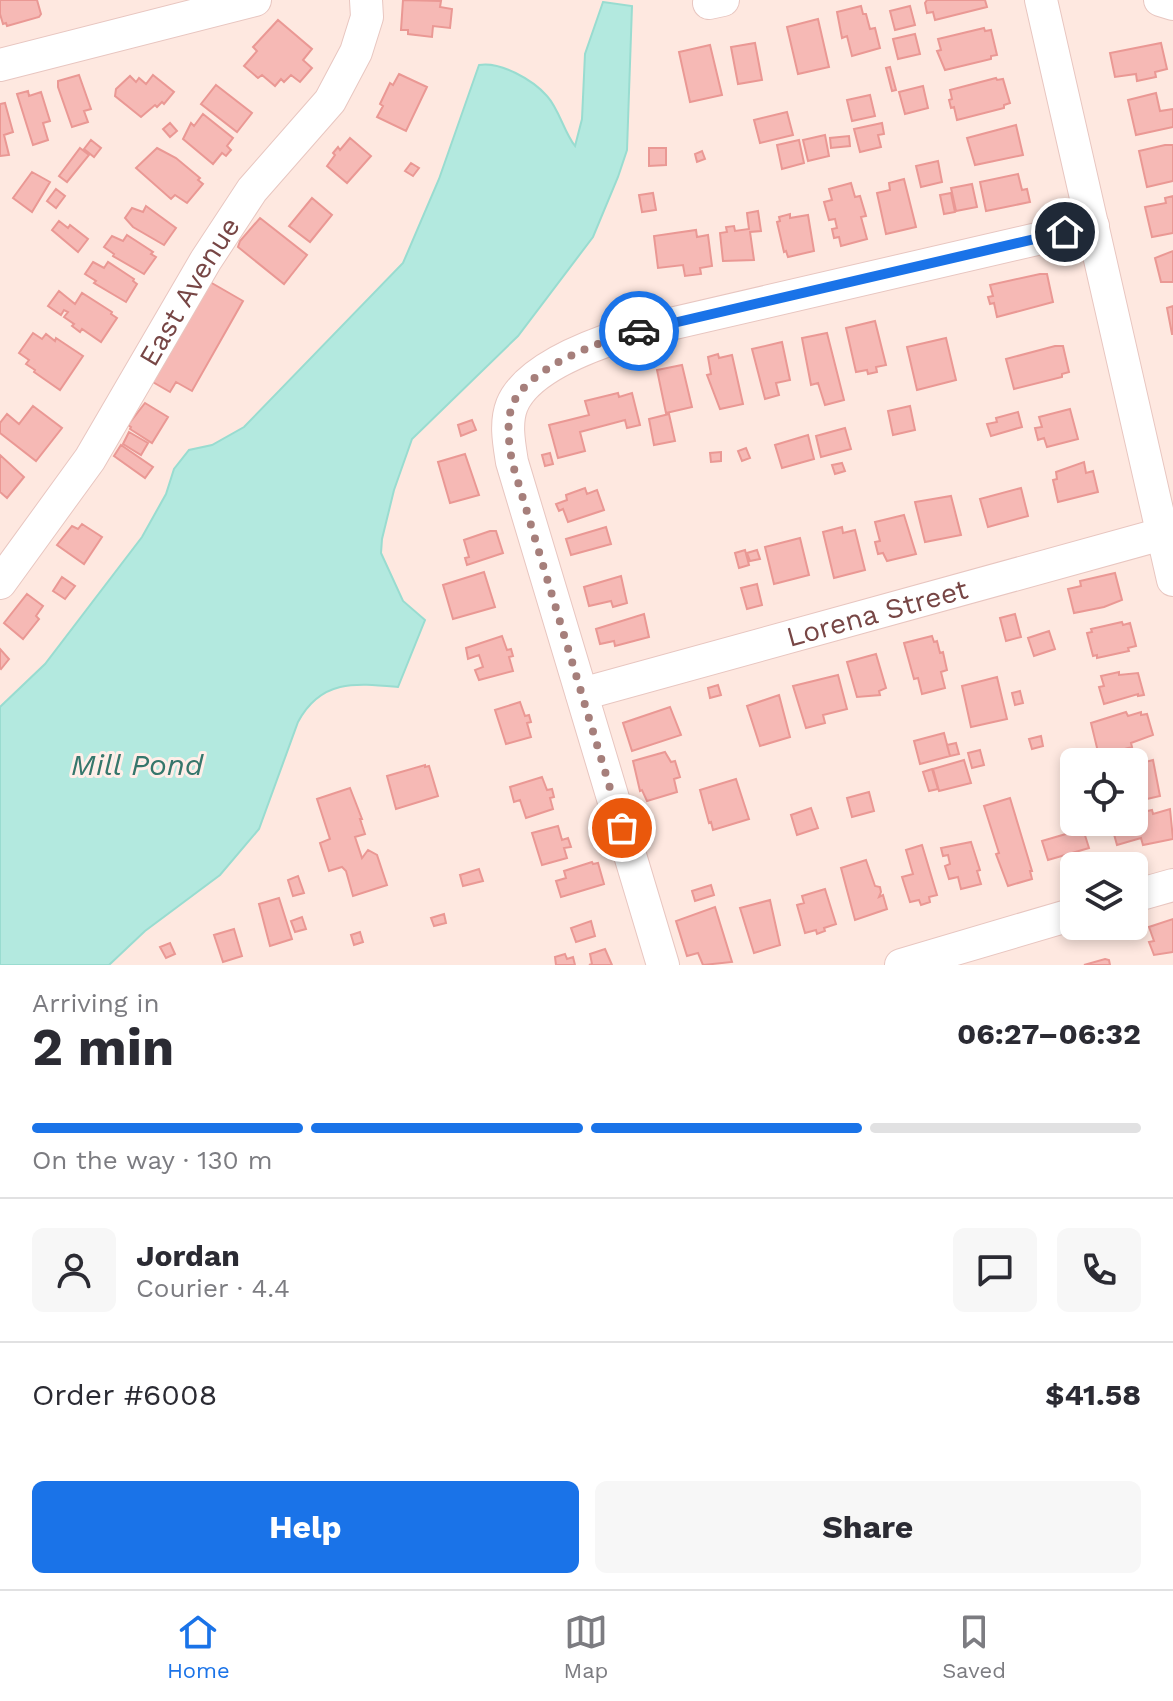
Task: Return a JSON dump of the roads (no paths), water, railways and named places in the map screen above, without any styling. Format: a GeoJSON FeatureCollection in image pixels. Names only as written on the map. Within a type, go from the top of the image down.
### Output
{"type":"FeatureCollection","features":[{"type":"Feature","properties":{"kind":"street"},"geometry":{"type":"LineString","coordinates":[[0,65],[255,0]]}},
{"type":"Feature","properties":{"kind":"street","name":"East Avenue"},"geometry":{"type":"LineString","coordinates":[[0,583],[90,459],[206,260],[252,190],[330,101],[356,52],[367,17],[366,0]]}},
{"type":"Feature","properties":{"kind":"street"},"geometry":{"type":"LineString","coordinates":[[1041,0],[1168,532],[1173,580]]}},
{"type":"Feature","properties":{"kind":"street"},"geometry":{"type":"LineString","coordinates":[[1160,0],[1173,4]]}},
{"type":"Feature","properties":{"kind":"street"},"geometry":{"type":"LineString","coordinates":[[663,965],[512,462],[508,428],[513,404],[530,381],[580,349],[623,335],[1093,226]]}},
{"type":"Feature","properties":{"kind":"street","name":"Lorena Street"},"geometry":{"type":"LineString","coordinates":[[582,694],[1168,532]]}},
{"type":"Feature","properties":{"kind":"street"},"geometry":{"type":"LineString","coordinates":[[1148,892],[1173,885]]}},
{"type":"Feature","properties":{"kind":"street"},"geometry":{"type":"LineString","coordinates":[[901,965],[1060,918]]}},
{"type":"Feature","properties":{"kind":"water","name":"Mill Pond"},"geometry":{"type":"Polygon","coordinates":[[[603,2],[632,6],[627,150],[593,237],[518,336],[412,439],[394,490],[381,553],[403,601],[425,620],[398,687],[354,685],[329,691],[317,698],[298,722],[259,829],[220,875],[145,931],[109,965],[0,965],[0,707],[45,664],[142,537],[166,494],[174,469],[189,450],[212,445],[244,427],[403,263],[439,179],[479,65],[506,69],[541,90],[555,107],[575,146],[582,119],[585,54],[603,2]]]}}]}
